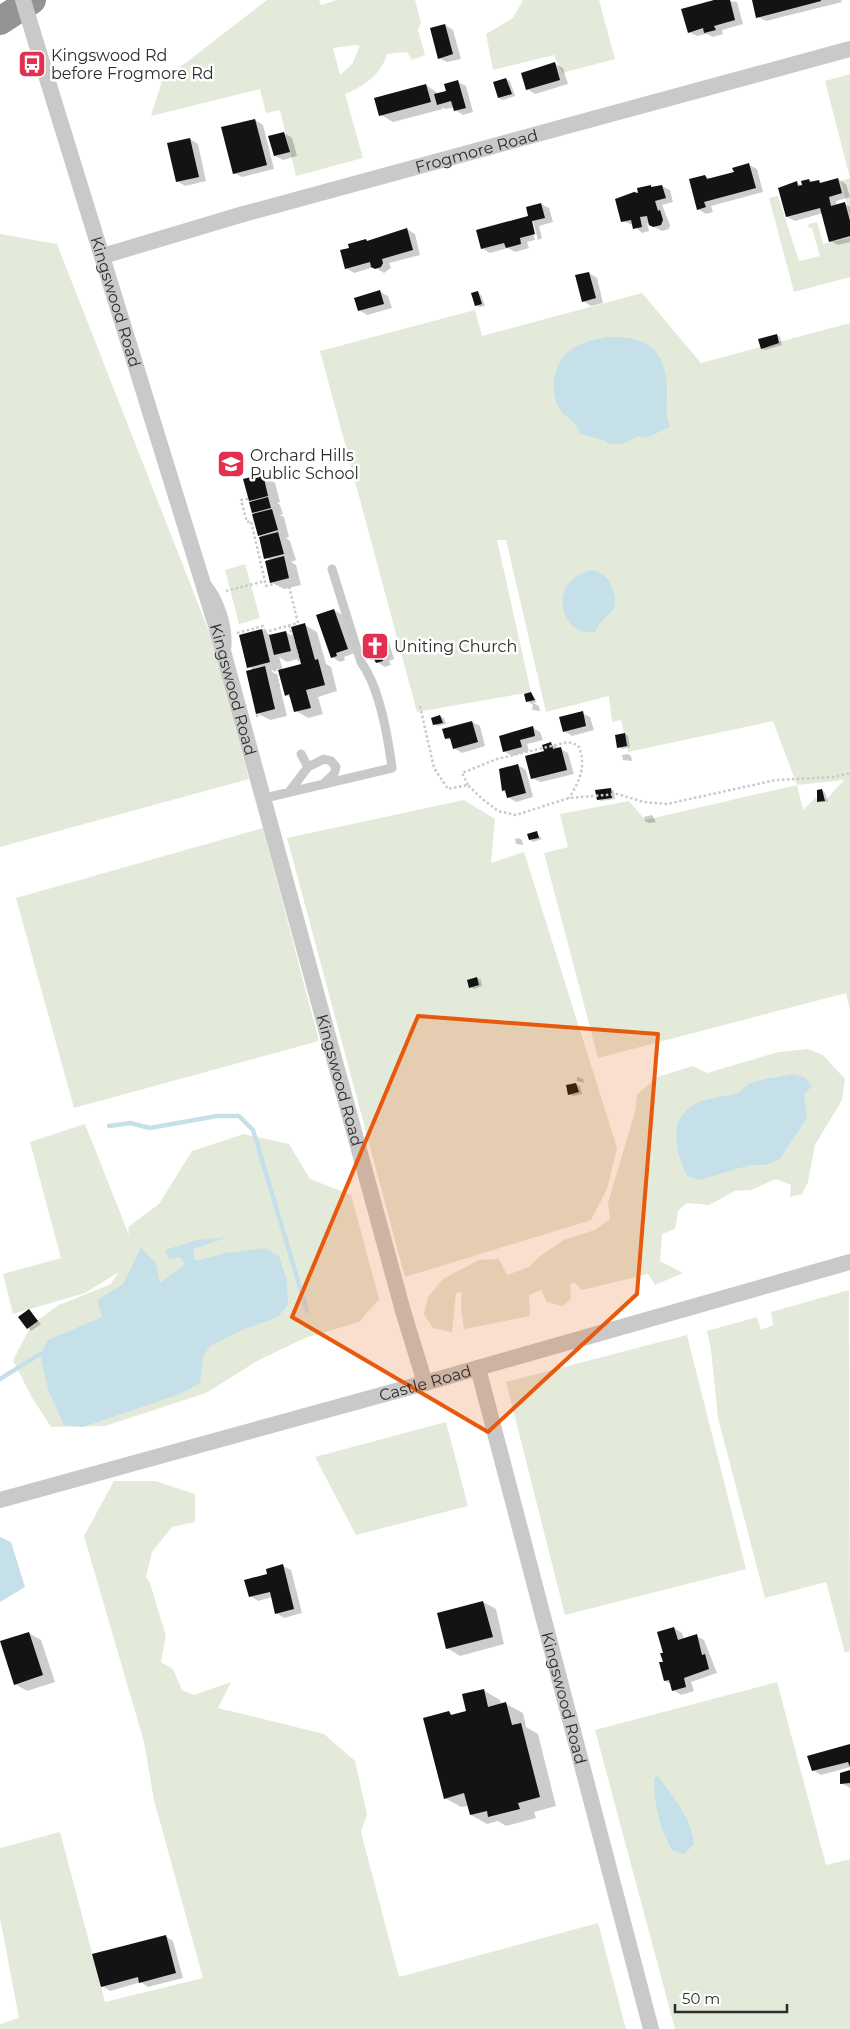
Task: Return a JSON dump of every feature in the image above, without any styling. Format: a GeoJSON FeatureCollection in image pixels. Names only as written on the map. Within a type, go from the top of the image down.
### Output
{"type":"FeatureCollection","features":[{"type":"Feature","properties":{"kind":"highway"},"geometry":{"type":"LineString","coordinates":[[0,21],[32,0]]}},
{"type":"Feature","properties":{"kind":"street","name":"Kingswood Road"},"geometry":{"type":"LineString","coordinates":[[23,0],[226,658],[403,1311],[425,1383]]}},
{"type":"Feature","properties":{"kind":"street","name":"Frogmore Road"},"geometry":{"type":"LineString","coordinates":[[103,256],[240,215],[850,49]]}},
{"type":"Feature","properties":{"kind":"street","name":"Castle Road"},"geometry":{"type":"LineString","coordinates":[[0,1500],[425,1383],[850,1262]]}},
{"type":"Feature","properties":{"kind":"street","name":"Kingswood Road"},"geometry":{"type":"LineString","coordinates":[[478,1368],[651,2029]]}},
{"type":"Feature","properties":{"kind":"lane"},"geometry":{"type":"LineString","coordinates":[[265,798],[392,768],[388,732],[368,671],[361,662],[332,569]]}},
{"type":"Feature","properties":{"kind":"lane"},"geometry":{"type":"LineString","coordinates":[[301,754],[308,767]]}},
{"type":"Feature","properties":{"kind":"lane"},"geometry":{"type":"LineString","coordinates":[[289,792],[308,767],[324,759],[331,762],[336,767],[330,780],[316,786]]}},
{"type":"Feature","properties":{"kind":"path"},"geometry":{"type":"LineString","coordinates":[[248,499],[241,500],[246,522],[250,521],[266,586],[277,583],[288,586],[298,624],[265,632]]}},
{"type":"Feature","properties":{"kind":"path"},"geometry":{"type":"LineString","coordinates":[[222,592],[265,581]]}},
{"type":"Feature","properties":{"kind":"path"},"geometry":{"type":"LineString","coordinates":[[236,633],[264,626],[278,686],[274,688],[279,711],[255,717]]}},
{"type":"Feature","properties":{"kind":"path"},"geometry":{"type":"LineString","coordinates":[[289,626],[300,664]]}},
{"type":"Feature","properties":{"kind":"path"},"geometry":{"type":"LineString","coordinates":[[420,706],[434,768],[448,789],[468,785]]}},
{"type":"Feature","properties":{"kind":"path"},"geometry":{"type":"LineString","coordinates":[[569,798],[580,781],[582,754],[578,745],[568,742],[497,760],[462,773],[468,785],[481,798],[498,811],[516,815],[569,798],[617,794],[644,802],[667,804],[776,780],[834,777],[850,773]]}},
{"type":"Feature","properties":{"kind":"highlighted area"},"geometry":{"type":"Polygon","coordinates":[[[418,1016],[658,1034],[637,1294],[488,1432],[292,1317],[418,1016]]]}},
{"type":"Feature","properties":{"kind":"green space"},"geometry":{"type":"Polygon","coordinates":[[[267,0],[319,0],[321,5],[337,0],[415,0],[421,23],[418,30],[425,55],[412,60],[407,52],[387,54],[381,68],[371,79],[345,94],[363,158],[296,176],[280,110],[266,113],[260,89],[151,116],[162,81],[267,0]],[[360,46],[333,48],[340,75],[352,64],[360,46]]]}},
{"type":"Feature","properties":{"kind":"green space"},"geometry":{"type":"Polygon","coordinates":[[[523,0],[599,0],[615,59],[562,73],[554,55],[493,70],[486,34],[513,18],[523,0]]]}},
{"type":"Feature","properties":{"kind":"green space"},"geometry":{"type":"Polygon","coordinates":[[[850,74],[850,178],[825,81],[850,74]]]}},
{"type":"Feature","properties":{"kind":"green space"},"geometry":{"type":"Polygon","coordinates":[[[850,178],[850,216],[841,181],[850,178]]]}},
{"type":"Feature","properties":{"kind":"green space"},"geometry":{"type":"Polygon","coordinates":[[[778,196],[799,261],[820,256],[812,228],[807,227],[809,224],[817,222],[823,244],[850,238],[850,277],[794,292],[769,198],[778,196]]]}},
{"type":"Feature","properties":{"kind":"green space"},"geometry":{"type":"Polygon","coordinates":[[[0,234],[57,244],[213,642],[249,779],[0,847],[0,234]]]}},
{"type":"Feature","properties":{"kind":"green space"},"geometry":{"type":"Polygon","coordinates":[[[642,293],[701,363],[850,323],[850,1011],[846,993],[598,1058],[544,853],[568,847],[560,814],[629,801],[645,820],[797,785],[773,721],[628,752],[621,720],[612,722],[609,696],[546,712],[506,540],[497,540],[531,692],[417,712],[320,351],[475,310],[482,336],[642,293]],[[844,780],[797,785],[803,810],[816,797],[817,802],[825,801],[844,780]]]}},
{"type":"Feature","properties":{"kind":"green space"},"geometry":{"type":"Polygon","coordinates":[[[245,564],[260,618],[239,624],[225,570],[245,564]]]}},
{"type":"Feature","properties":{"kind":"green space"},"geometry":{"type":"Polygon","coordinates":[[[464,800],[495,819],[491,863],[524,852],[617,1148],[607,1189],[591,1220],[405,1277],[287,838],[464,800]]]}},
{"type":"Feature","properties":{"kind":"green space"},"geometry":{"type":"Polygon","coordinates":[[[263,828],[319,1041],[74,1108],[16,898],[263,828]]]}},
{"type":"Feature","properties":{"kind":"green space"},"geometry":{"type":"Polygon","coordinates":[[[808,1049],[823,1055],[845,1079],[842,1100],[815,1145],[808,1182],[802,1194],[790,1197],[791,1185],[776,1179],[751,1190],[735,1191],[709,1205],[687,1203],[678,1211],[675,1229],[662,1234],[660,1261],[683,1273],[655,1285],[648,1274],[582,1290],[574,1282],[570,1285],[571,1299],[563,1306],[547,1302],[541,1290],[529,1295],[530,1316],[464,1329],[461,1306],[462,1292],[456,1293],[452,1332],[433,1328],[424,1314],[428,1297],[443,1279],[479,1260],[499,1259],[507,1275],[529,1267],[540,1256],[564,1240],[595,1230],[610,1219],[608,1203],[635,1112],[637,1095],[657,1077],[693,1066],[707,1073],[778,1052],[808,1049]]]}},
{"type":"Feature","properties":{"kind":"green space"},"geometry":{"type":"Polygon","coordinates":[[[85,1124],[129,1235],[128,1227],[159,1204],[192,1151],[244,1134],[289,1144],[310,1179],[351,1195],[379,1299],[359,1322],[305,1338],[259,1360],[206,1393],[105,1426],[51,1427],[31,1396],[13,1360],[32,1324],[59,1305],[111,1284],[119,1272],[85,1293],[13,1314],[3,1274],[61,1258],[30,1142],[85,1124]]]}},
{"type":"Feature","properties":{"kind":"green space"},"geometry":{"type":"Polygon","coordinates":[[[849,1290],[850,1651],[845,1653],[826,1582],[765,1598],[718,1418],[711,1350],[707,1331],[757,1317],[761,1330],[773,1325],[771,1312],[849,1290]]]}},
{"type":"Feature","properties":{"kind":"green space"},"geometry":{"type":"Polygon","coordinates":[[[687,1335],[746,1569],[565,1615],[506,1382],[687,1335]]]}},
{"type":"Feature","properties":{"kind":"green space"},"geometry":{"type":"Polygon","coordinates":[[[446,1422],[468,1506],[356,1535],[315,1457],[446,1422]]]}},
{"type":"Feature","properties":{"kind":"green space"},"geometry":{"type":"Polygon","coordinates":[[[114,1481],[155,1481],[195,1494],[195,1522],[172,1527],[152,1552],[146,1577],[150,1583],[166,1636],[161,1662],[173,1669],[182,1690],[194,1695],[231,1682],[218,1708],[324,1734],[355,1761],[367,1814],[361,1832],[399,1977],[598,1923],[626,2029],[0,2029],[0,2024],[19,2018],[0,1918],[0,1848],[60,1832],[105,2002],[203,1978],[154,1800],[144,1742],[84,1536],[114,1481]]]}},
{"type":"Feature","properties":{"kind":"green space"},"geometry":{"type":"Polygon","coordinates":[[[777,1682],[826,1865],[850,1859],[850,2029],[675,2029],[595,1730],[777,1682]]]}},
{"type":"Feature","properties":{"kind":"water"},"geometry":{"type":"Polygon","coordinates":[[[605,337],[626,338],[645,343],[659,355],[666,377],[667,415],[670,427],[646,438],[639,436],[622,444],[608,444],[604,440],[580,434],[574,423],[559,408],[554,393],[554,378],[559,363],[573,348],[605,337]]]}},
{"type":"Feature","properties":{"kind":"water"},"geometry":{"type":"Polygon","coordinates":[[[592,570],[607,578],[615,596],[614,608],[598,625],[595,632],[583,631],[573,626],[566,618],[563,607],[563,596],[568,585],[577,576],[592,570]]]}},
{"type":"Feature","properties":{"kind":"water"},"geometry":{"type":"Polygon","coordinates":[[[793,1074],[804,1077],[812,1086],[804,1095],[807,1118],[779,1160],[765,1165],[750,1165],[699,1180],[687,1176],[679,1156],[676,1135],[677,1126],[687,1109],[702,1101],[739,1092],[751,1083],[793,1074]]]}},
{"type":"Feature","properties":{"kind":"water"},"geometry":{"type":"Polygon","coordinates":[[[229,1237],[193,1249],[195,1261],[225,1253],[265,1248],[279,1256],[287,1281],[288,1305],[278,1317],[244,1329],[210,1346],[203,1357],[200,1383],[180,1394],[83,1427],[64,1425],[48,1390],[40,1354],[48,1340],[102,1317],[97,1300],[123,1284],[141,1248],[156,1263],[160,1283],[185,1264],[180,1257],[169,1259],[165,1250],[197,1240],[229,1237]]]}},
{"type":"Feature","properties":{"kind":"water"},"geometry":{"type":"Polygon","coordinates":[[[0,1537],[11,1542],[25,1587],[0,1602],[0,1537]]]}},
{"type":"Feature","properties":{"kind":"water"},"geometry":{"type":"Polygon","coordinates":[[[658,1776],[681,1808],[690,1825],[694,1844],[684,1854],[672,1850],[661,1824],[656,1807],[654,1788],[654,1778],[658,1776]]]}},
{"type":"Feature","properties":{"kind":"building"},"geometry":{"type":"Polygon","coordinates":[[[714,0],[730,0],[735,20],[714,26],[716,30],[704,33],[703,28],[688,33],[681,9],[714,0]]]}},
{"type":"Feature","properties":{"kind":"building"},"geometry":{"type":"Polygon","coordinates":[[[752,0],[821,0],[821,1],[756,18],[752,0]]]}},
{"type":"Feature","properties":{"kind":"building"},"geometry":{"type":"Polygon","coordinates":[[[445,24],[453,54],[438,59],[430,28],[445,24]]]}},
{"type":"Feature","properties":{"kind":"building"},"geometry":{"type":"Polygon","coordinates":[[[555,62],[560,80],[526,90],[521,73],[555,62]]]}},
{"type":"Feature","properties":{"kind":"building"},"geometry":{"type":"Polygon","coordinates":[[[506,78],[512,94],[498,98],[493,82],[506,78]]]}},
{"type":"Feature","properties":{"kind":"building"},"geometry":{"type":"Polygon","coordinates":[[[458,80],[466,108],[454,111],[451,101],[437,105],[434,94],[446,91],[444,84],[458,80]]]}},
{"type":"Feature","properties":{"kind":"building"},"geometry":{"type":"Polygon","coordinates":[[[426,84],[431,102],[379,116],[374,98],[426,84]]]}},
{"type":"Feature","properties":{"kind":"building"},"geometry":{"type":"Polygon","coordinates":[[[255,119],[267,165],[233,174],[221,127],[255,119]]]}},
{"type":"Feature","properties":{"kind":"building"},"geometry":{"type":"Polygon","coordinates":[[[284,132],[290,152],[274,156],[268,136],[284,132]]]}},
{"type":"Feature","properties":{"kind":"building"},"geometry":{"type":"Polygon","coordinates":[[[190,138],[199,177],[176,182],[167,143],[190,138]]]}},
{"type":"Feature","properties":{"kind":"building"},"geometry":{"type":"Polygon","coordinates":[[[749,163],[756,188],[704,202],[706,207],[697,210],[689,179],[705,175],[707,179],[734,172],[732,168],[749,163]]]}},
{"type":"Feature","properties":{"kind":"building"},"geometry":{"type":"Polygon","coordinates":[[[838,178],[842,193],[829,197],[831,206],[845,202],[850,221],[850,236],[829,242],[820,208],[786,217],[778,188],[797,181],[798,186],[802,185],[801,181],[809,179],[810,182],[819,180],[820,183],[838,178]]]}},
{"type":"Feature","properties":{"kind":"building"},"geometry":{"type":"Polygon","coordinates":[[[651,185],[651,187],[662,185],[666,198],[655,201],[663,220],[661,225],[653,227],[649,225],[647,216],[640,217],[642,227],[633,229],[631,220],[621,222],[615,199],[634,192],[638,193],[637,188],[651,185]]]}},
{"type":"Feature","properties":{"kind":"building"},"geometry":{"type":"Polygon","coordinates":[[[541,203],[545,218],[532,221],[535,234],[520,238],[521,244],[506,248],[504,243],[481,249],[476,230],[528,216],[526,207],[541,203]]]}},
{"type":"Feature","properties":{"kind":"building"},"geometry":{"type":"Polygon","coordinates":[[[407,228],[413,250],[382,259],[381,267],[375,269],[371,267],[370,262],[345,269],[340,250],[349,248],[348,244],[366,239],[367,241],[407,228]]]}},
{"type":"Feature","properties":{"kind":"building"},"geometry":{"type":"Polygon","coordinates":[[[589,272],[596,298],[582,302],[575,275],[589,272]]]}},
{"type":"Feature","properties":{"kind":"building"},"geometry":{"type":"Polygon","coordinates":[[[380,290],[384,304],[358,311],[354,298],[380,290]]]}},
{"type":"Feature","properties":{"kind":"building"},"geometry":{"type":"Polygon","coordinates":[[[478,291],[482,304],[475,306],[471,293],[478,291]]]}},
{"type":"Feature","properties":{"kind":"building"},"geometry":{"type":"Polygon","coordinates":[[[777,334],[779,343],[761,349],[758,339],[777,334]]]}},
{"type":"Feature","properties":{"kind":"building"},"geometry":{"type":"Polygon","coordinates":[[[263,474],[268,496],[249,501],[243,479],[263,474]]]}},
{"type":"Feature","properties":{"kind":"building"},"geometry":{"type":"Polygon","coordinates":[[[268,497],[271,508],[252,513],[249,502],[268,497]]]}},
{"type":"Feature","properties":{"kind":"building"},"geometry":{"type":"Polygon","coordinates":[[[272,509],[278,530],[258,536],[252,514],[272,509]]]}},
{"type":"Feature","properties":{"kind":"building"},"geometry":{"type":"Polygon","coordinates":[[[278,532],[284,554],[264,559],[259,537],[278,532]]]}},
{"type":"Feature","properties":{"kind":"building"},"geometry":{"type":"Polygon","coordinates":[[[284,556],[289,578],[270,583],[265,561],[284,556]]]}},
{"type":"Feature","properties":{"kind":"building"},"geometry":{"type":"Polygon","coordinates":[[[334,609],[348,649],[336,653],[337,656],[331,658],[316,615],[334,609]]]}},
{"type":"Feature","properties":{"kind":"building"},"geometry":{"type":"Polygon","coordinates":[[[305,623],[315,660],[318,659],[325,685],[306,690],[311,708],[294,712],[289,694],[285,696],[278,670],[301,664],[291,627],[305,623]]]}},
{"type":"Feature","properties":{"kind":"building"},"geometry":{"type":"Polygon","coordinates":[[[262,629],[270,662],[247,668],[239,635],[262,629]]]}},
{"type":"Feature","properties":{"kind":"building"},"geometry":{"type":"Polygon","coordinates":[[[286,631],[291,651],[274,655],[269,635],[286,631]]]}},
{"type":"Feature","properties":{"kind":"building","name":"Uniting Church"},"geometry":{"type":"Polygon","coordinates":[[[380,633],[386,655],[382,657],[383,661],[376,663],[374,659],[371,660],[364,638],[380,633]]]}},
{"type":"Feature","properties":{"kind":"building"},"geometry":{"type":"Polygon","coordinates":[[[265,666],[275,709],[256,714],[246,671],[265,666]]]}},
{"type":"Feature","properties":{"kind":"building"},"geometry":{"type":"Polygon","coordinates":[[[531,692],[535,700],[526,702],[524,694],[531,692]]]}},
{"type":"Feature","properties":{"kind":"building"},"geometry":{"type":"Polygon","coordinates":[[[583,711],[586,726],[563,732],[559,717],[583,711]]]}},
{"type":"Feature","properties":{"kind":"building"},"geometry":{"type":"Polygon","coordinates":[[[440,715],[443,723],[433,725],[431,718],[440,715]]]}},
{"type":"Feature","properties":{"kind":"building"},"geometry":{"type":"Polygon","coordinates":[[[472,721],[478,742],[453,749],[450,738],[445,739],[442,729],[472,721]]]}},
{"type":"Feature","properties":{"kind":"building"},"geometry":{"type":"Polygon","coordinates":[[[533,726],[535,736],[520,740],[522,747],[503,752],[499,736],[533,726]]]}},
{"type":"Feature","properties":{"kind":"building"},"geometry":{"type":"Polygon","coordinates":[[[625,733],[627,746],[617,748],[615,735],[625,733]]]}},
{"type":"Feature","properties":{"kind":"building"},"geometry":{"type":"Polygon","coordinates":[[[551,742],[553,749],[561,747],[567,770],[531,779],[525,756],[544,751],[542,745],[551,742]]]}},
{"type":"Feature","properties":{"kind":"building"},"geometry":{"type":"Polygon","coordinates":[[[518,764],[526,793],[507,798],[505,790],[502,791],[499,769],[518,764]]]}},
{"type":"Feature","properties":{"kind":"building"},"geometry":{"type":"Polygon","coordinates":[[[611,788],[612,798],[597,800],[595,790],[611,788]]]}},
{"type":"Feature","properties":{"kind":"building"},"geometry":{"type":"Polygon","coordinates":[[[822,789],[825,801],[817,802],[817,790],[822,789]]]}},
{"type":"Feature","properties":{"kind":"building"},"geometry":{"type":"Polygon","coordinates":[[[537,831],[539,838],[529,840],[527,834],[537,831]]]}},
{"type":"Feature","properties":{"kind":"building"},"geometry":{"type":"Polygon","coordinates":[[[477,977],[479,985],[469,988],[467,980],[477,977]]]}},
{"type":"Feature","properties":{"kind":"building"},"geometry":{"type":"Polygon","coordinates":[[[576,1083],[579,1092],[568,1095],[566,1085],[576,1083]]]}},
{"type":"Feature","properties":{"kind":"building"},"geometry":{"type":"Polygon","coordinates":[[[29,1309],[38,1321],[27,1329],[18,1317],[29,1309]]]}},
{"type":"Feature","properties":{"kind":"building"},"geometry":{"type":"Polygon","coordinates":[[[283,1564],[294,1609],[275,1614],[270,1592],[249,1597],[244,1580],[267,1574],[266,1569],[283,1564]]]}},
{"type":"Feature","properties":{"kind":"building"},"geometry":{"type":"Polygon","coordinates":[[[483,1601],[493,1637],[446,1649],[437,1613],[483,1601]]]}},
{"type":"Feature","properties":{"kind":"building"},"geometry":{"type":"Polygon","coordinates":[[[674,1627],[678,1640],[697,1634],[702,1655],[705,1654],[709,1669],[684,1678],[686,1687],[672,1691],[669,1680],[664,1681],[659,1662],[663,1662],[660,1653],[663,1653],[657,1632],[674,1627]]]}},
{"type":"Feature","properties":{"kind":"building"},"geometry":{"type":"Polygon","coordinates":[[[29,1632],[43,1675],[14,1685],[0,1641],[29,1632]]]}},
{"type":"Feature","properties":{"kind":"building"},"geometry":{"type":"Polygon","coordinates":[[[484,1689],[488,1707],[506,1702],[512,1725],[521,1723],[540,1797],[518,1803],[520,1809],[488,1817],[487,1811],[470,1815],[464,1793],[444,1799],[423,1718],[449,1711],[451,1715],[466,1711],[462,1694],[484,1689]]]}},
{"type":"Feature","properties":{"kind":"building"},"geometry":{"type":"Polygon","coordinates":[[[850,1744],[850,1767],[848,1762],[812,1771],[807,1756],[850,1744]]]}},
{"type":"Feature","properties":{"kind":"building"},"geometry":{"type":"Polygon","coordinates":[[[850,1770],[850,1783],[840,1784],[840,1773],[850,1770]]]}},
{"type":"Feature","properties":{"kind":"building"},"geometry":{"type":"Polygon","coordinates":[[[166,1935],[176,1973],[139,1983],[138,1977],[101,1987],[92,1954],[166,1935]]]}},
{"type":"Feature","properties":{"kind":"waterway"},"geometry":{"type":"LineString","coordinates":[[109,1126],[130,1123],[150,1128],[217,1116],[239,1116],[253,1130],[307,1311]]}},
{"type":"Feature","properties":{"kind":"waterway"},"geometry":{"type":"LineString","coordinates":[[0,1379],[40,1354]]}},
{"type":"Feature","properties":{"kind":"place","name":"Kingswood Rd before Frogmore Rd"},"geometry":{"type":"Point","coordinates":[32,64]}},
{"type":"Feature","properties":{"kind":"place","name":"Orchard Hills Public School"},"geometry":{"type":"Point","coordinates":[231,464]}},
{"type":"Feature","properties":{"kind":"place","name":"Uniting Church"},"geometry":{"type":"Point","coordinates":[375,646]}}]}
